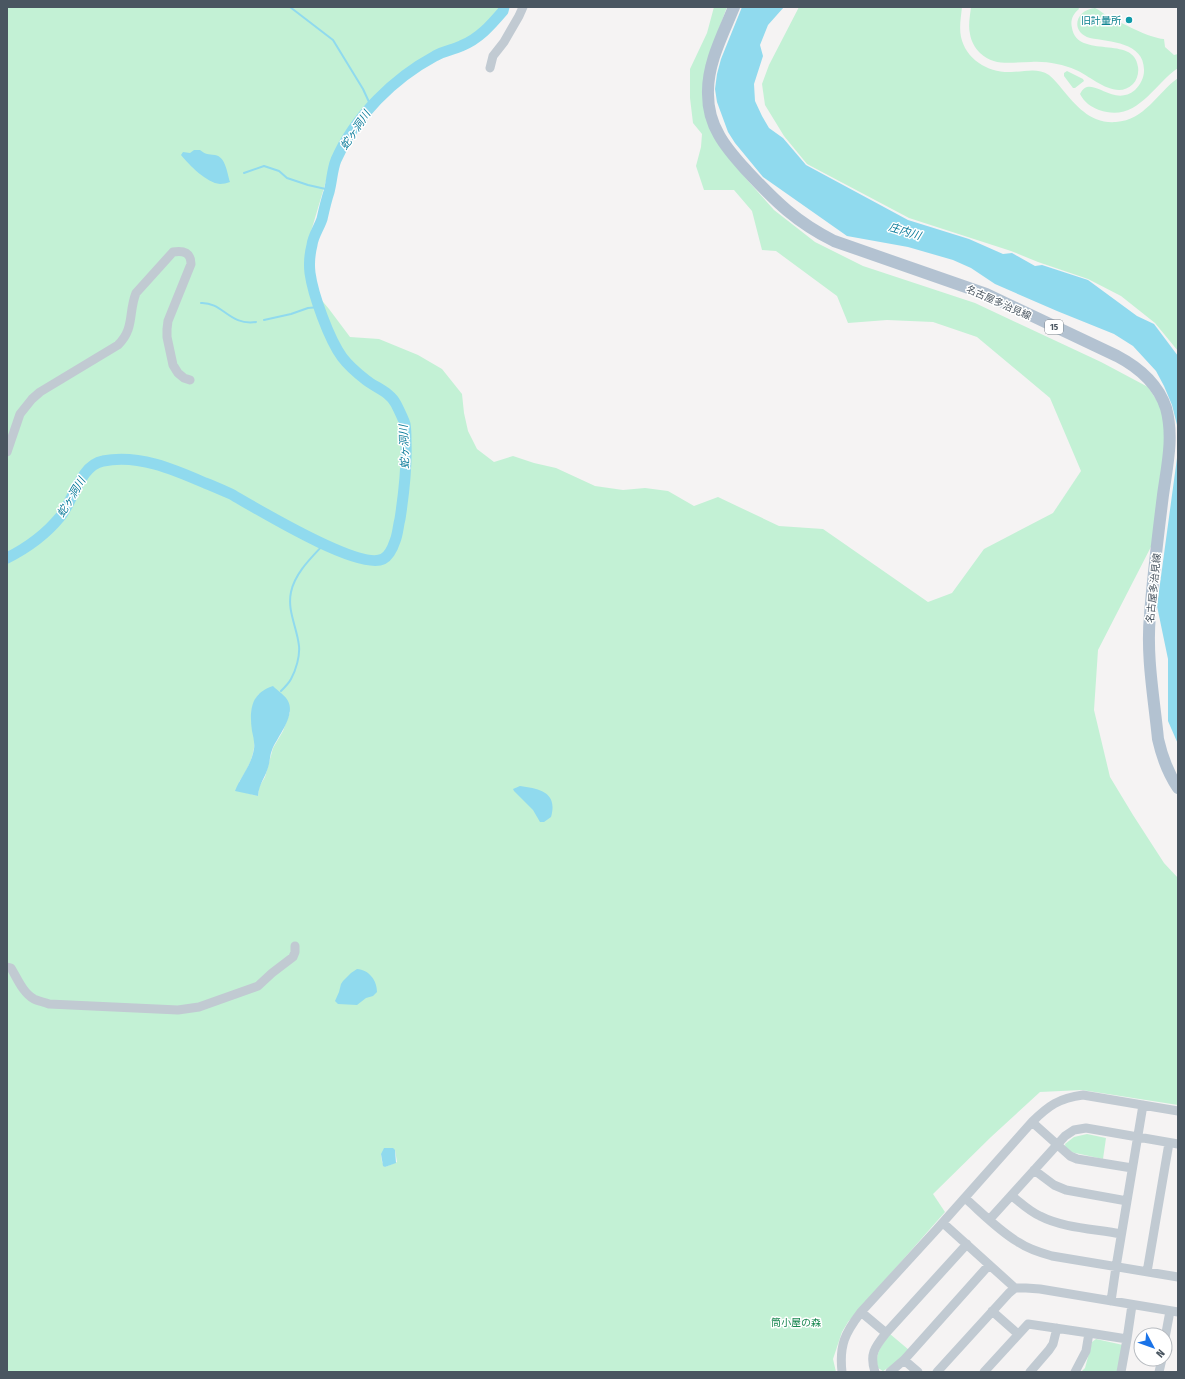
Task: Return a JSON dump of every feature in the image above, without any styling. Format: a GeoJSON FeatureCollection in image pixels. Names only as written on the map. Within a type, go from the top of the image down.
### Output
{"type":"FeatureCollection","features":[{"type":"Feature","properties":{"kind":"main road","name":"名古屋多治見線"},"geometry":{"type":"LineString","coordinates":[[734,7],[715,55],[711,70],[708,94],[713,121],[718,134],[726,147],[756,181],[787,212],[812,230],[834,241],[986,294],[1117,356],[1129,362],[1146,377],[1162,398],[1168,418],[1170,447],[1151,600],[1149,637],[1158,739],[1162,755],[1172,779],[1178,788]]}},
{"type":"Feature","properties":{"kind":"street"},"geometry":{"type":"LineString","coordinates":[[490,68],[493,56],[504,42],[523,7]]}},
{"type":"Feature","properties":{"kind":"street"},"geometry":{"type":"LineString","coordinates":[[7,452],[16,422],[25,407],[40,392],[118,345],[130,326],[133,301],[136,293],[173,252],[181,251],[187,254],[191,259],[191,264],[168,321],[167,337],[173,365],[178,373],[184,378],[190,380]]}},
{"type":"Feature","properties":{"kind":"street"},"geometry":{"type":"LineString","coordinates":[[7,967],[11,968],[28,995],[34,1000],[49,1004],[178,1010],[199,1007],[258,986],[272,973],[293,958],[296,946]]}},
{"type":"Feature","properties":{"kind":"street"},"geometry":{"type":"LineString","coordinates":[[842,1372],[842,1348],[845,1336],[861,1312],[943,1223],[1032,1122],[1048,1107],[1071,1096],[1083,1095],[1178,1111]]}},
{"type":"Feature","properties":{"kind":"street"},"geometry":{"type":"LineString","coordinates":[[1111,1301],[1143,1105]]}},
{"type":"Feature","properties":{"kind":"street"},"geometry":{"type":"LineString","coordinates":[[1032,1122],[1070,1156],[1076,1159],[1132,1168]]}},
{"type":"Feature","properties":{"kind":"street"},"geometry":{"type":"LineString","coordinates":[[990,1220],[1065,1136],[1074,1130],[1086,1128],[1174,1144],[1147,1272]]}},
{"type":"Feature","properties":{"kind":"street"},"geometry":{"type":"LineString","coordinates":[[1034,1170],[1054,1185],[1066,1190],[1127,1201]]}},
{"type":"Feature","properties":{"kind":"street"},"geometry":{"type":"LineString","coordinates":[[1012,1196],[1028,1209],[1047,1219],[1062,1224],[1122,1234]]}},
{"type":"Feature","properties":{"kind":"street"},"geometry":{"type":"LineString","coordinates":[[965,1198],[1018,1242],[1040,1252],[1052,1256],[1178,1277]]}},
{"type":"Feature","properties":{"kind":"street"},"geometry":{"type":"LineString","coordinates":[[943,1223],[1015,1288]]}},
{"type":"Feature","properties":{"kind":"street"},"geometry":{"type":"LineString","coordinates":[[875,1372],[872,1364],[874,1350],[886,1333],[967,1244]]}},
{"type":"Feature","properties":{"kind":"street"},"geometry":{"type":"LineString","coordinates":[[890,1372],[904,1360],[989,1265]]}},
{"type":"Feature","properties":{"kind":"street"},"geometry":{"type":"LineString","coordinates":[[937,1372],[992,1311],[1015,1288],[1040,1289],[1174,1312],[1169,1327]]}},
{"type":"Feature","properties":{"kind":"street"},"geometry":{"type":"LineString","coordinates":[[1121,1372],[1132,1305]]}},
{"type":"Feature","properties":{"kind":"street"},"geometry":{"type":"LineString","coordinates":[[992,1311],[1018,1334]]}},
{"type":"Feature","properties":{"kind":"street"},"geometry":{"type":"LineString","coordinates":[[861,1312],[886,1333]]}},
{"type":"Feature","properties":{"kind":"street"},"geometry":{"type":"LineString","coordinates":[[984,1372],[1028,1324],[1127,1339]]}},
{"type":"Feature","properties":{"kind":"street"},"geometry":{"type":"LineString","coordinates":[[1030,1372],[1053,1344],[1057,1328]]}},
{"type":"Feature","properties":{"kind":"street"},"geometry":{"type":"LineString","coordinates":[[1075,1372],[1086,1351],[1089,1333]]}},
{"type":"Feature","properties":{"kind":"street"},"geometry":{"type":"LineString","coordinates":[[904,1360],[918,1372]]}},
{"type":"Feature","properties":{"kind":"green space","name":"筒小屋の森"},"geometry":{"type":"Polygon","coordinates":[[[7,7],[501,7],[488,23],[471,38],[431,53],[392,81],[360,113],[334,154],[307,245],[309,285],[350,337],[379,339],[418,355],[442,369],[462,394],[468,431],[477,449],[494,462],[513,456],[556,468],[595,486],[623,490],[645,488],[668,491],[694,506],[718,497],[779,526],[823,529],[928,602],[952,593],[984,549],[1053,513],[1081,471],[1050,398],[977,337],[933,322],[887,320],[848,323],[837,296],[776,251],[762,250],[752,211],[734,190],[704,190],[696,166],[701,147],[702,134],[693,123],[690,98],[690,69],[707,33],[714,7],[727,7],[714,42],[703,95],[742,174],[774,210],[815,242],[863,266],[975,303],[1101,362],[1148,387],[1163,410],[1167,432],[1156,537],[1098,650],[1094,710],[1110,777],[1164,863],[1178,878],[1178,1105],[1082,1090],[1040,1092],[991,1137],[933,1194],[945,1212],[848,1322],[842,1332],[833,1359],[836,1372],[7,1372],[7,7]],[[259,694],[252,708],[251,715],[254,740],[253,753],[239,782],[247,793],[258,796],[259,787],[265,777],[273,748],[283,731],[290,712],[259,694]],[[395,1150],[381,1154],[382,1162],[385,1167],[397,1162],[395,1150]]]}},
{"type":"Feature","properties":{"kind":"green space"},"geometry":{"type":"Polygon","coordinates":[[[799,7],[962,7],[960,26],[961,37],[968,52],[980,64],[1003,72],[1030,70],[1040,71],[1049,75],[1085,113],[1107,122],[1126,120],[1135,116],[1150,105],[1170,84],[1178,78],[1178,351],[1155,323],[1121,296],[1088,279],[1011,251],[909,218],[807,164],[784,136],[765,105],[762,84],[769,65],[799,7]]]}},
{"type":"Feature","properties":{"kind":"green space"},"geometry":{"type":"Polygon","coordinates":[[[971,7],[1078,7],[1079,9],[1075,13],[1071,22],[1076,38],[1084,43],[1094,46],[1127,51],[1135,57],[1138,67],[1137,78],[1133,84],[1126,89],[1119,90],[1104,86],[1076,70],[1065,66],[1042,62],[1004,63],[992,60],[980,53],[971,39],[969,21],[971,7]]]}},
{"type":"Feature","properties":{"kind":"green space"},"geometry":{"type":"Polygon","coordinates":[[[1095,8],[1136,30],[1164,39],[1165,47],[1174,55],[1178,54],[1178,68],[1143,101],[1124,111],[1112,113],[1099,110],[1088,104],[1080,94],[1085,88],[1090,87],[1118,96],[1126,95],[1137,88],[1144,74],[1143,61],[1139,54],[1133,49],[1125,45],[1090,38],[1080,31],[1078,26],[1079,17],[1088,10],[1095,8]]]}},
{"type":"Feature","properties":{"kind":"green space"},"geometry":{"type":"Polygon","coordinates":[[[1067,71],[1083,79],[1084,81],[1073,88],[1064,76],[1064,73],[1067,71]]]}},
{"type":"Feature","properties":{"kind":"green space"},"geometry":{"type":"Polygon","coordinates":[[[1087,1134],[1106,1138],[1103,1159],[1066,1151],[1065,1144],[1074,1137],[1087,1134]]]}},
{"type":"Feature","properties":{"kind":"green space"},"geometry":{"type":"Polygon","coordinates":[[[890,1334],[909,1350],[893,1365],[883,1371],[878,1368],[877,1358],[884,1342],[890,1334]]]}},
{"type":"Feature","properties":{"kind":"green space"},"geometry":{"type":"Polygon","coordinates":[[[1096,1339],[1123,1345],[1118,1372],[1081,1372],[1085,1368],[1092,1342],[1096,1339]]]}},
{"type":"Feature","properties":{"kind":"water","name":"庄内川"},"geometry":{"type":"Polygon","coordinates":[[[742,7],[784,7],[768,25],[760,45],[763,56],[754,84],[755,101],[769,128],[783,138],[806,165],[908,220],[969,239],[1003,254],[1012,253],[1035,266],[1042,265],[1088,280],[1137,316],[1154,324],[1178,356],[1178,744],[1168,721],[1168,659],[1157,606],[1177,458],[1177,425],[1172,405],[1156,371],[1133,346],[1114,334],[995,284],[971,268],[953,260],[908,247],[847,236],[763,177],[735,143],[728,132],[717,102],[715,89],[721,59],[742,7]]]}},
{"type":"Feature","properties":{"kind":"water"},"geometry":{"type":"Polygon","coordinates":[[[194,150],[200,150],[206,154],[219,156],[226,166],[230,182],[221,184],[215,183],[204,177],[193,168],[181,155],[183,152],[190,153],[194,150]]]}},
{"type":"Feature","properties":{"kind":"water"},"geometry":{"type":"Polygon","coordinates":[[[273,686],[284,695],[288,701],[290,713],[288,720],[272,750],[268,769],[260,787],[258,796],[235,791],[253,755],[254,742],[251,716],[253,703],[260,693],[273,686]]]}},
{"type":"Feature","properties":{"kind":"water"},"geometry":{"type":"Polygon","coordinates":[[[520,786],[546,793],[550,797],[552,802],[551,817],[544,822],[540,822],[533,810],[514,791],[513,789],[520,786]]]}},
{"type":"Feature","properties":{"kind":"water"},"geometry":{"type":"Polygon","coordinates":[[[357,969],[365,971],[372,976],[376,983],[377,992],[357,1005],[338,1004],[335,1001],[341,984],[357,969]]]}},
{"type":"Feature","properties":{"kind":"water"},"geometry":{"type":"Polygon","coordinates":[[[384,1148],[393,1148],[395,1150],[396,1163],[385,1167],[383,1166],[381,1154],[384,1148]]]}},
{"type":"Feature","properties":{"kind":"waterway"},"geometry":{"type":"LineString","coordinates":[[290,7],[333,40],[372,105]]}},
{"type":"Feature","properties":{"kind":"waterway","name":"蛇ヶ洞川"},"geometry":{"type":"LineString","coordinates":[[7,558],[36,540],[55,523],[65,510],[88,469],[103,461],[116,459],[142,461],[168,468],[231,494],[283,524],[352,556],[370,560],[383,559],[387,556],[392,549],[396,538],[400,519],[405,480],[405,424],[400,411],[390,396],[356,372],[342,357],[337,349],[322,316],[314,293],[310,273],[313,242],[322,219],[336,160],[354,128],[365,114],[377,100],[405,75],[438,54],[458,47],[479,36],[503,11],[504,7]]}},
{"type":"Feature","properties":{"kind":"waterway"},"geometry":{"type":"LineString","coordinates":[[244,173],[264,166],[279,171],[287,178],[330,190]]}},
{"type":"Feature","properties":{"kind":"waterway"},"geometry":{"type":"LineString","coordinates":[[201,303],[215,306],[239,321],[256,322]]}},
{"type":"Feature","properties":{"kind":"waterway"},"geometry":{"type":"LineString","coordinates":[[264,320],[291,314],[308,308],[319,307]]}},
{"type":"Feature","properties":{"kind":"waterway"},"geometry":{"type":"LineString","coordinates":[[281,691],[293,675],[299,654],[298,639],[290,606],[293,585],[296,578],[309,560],[324,544]]}},
{"type":"Feature","properties":{"kind":"place","name":"旧計量所"},"geometry":{"type":"Point","coordinates":[1129,20]}}]}
